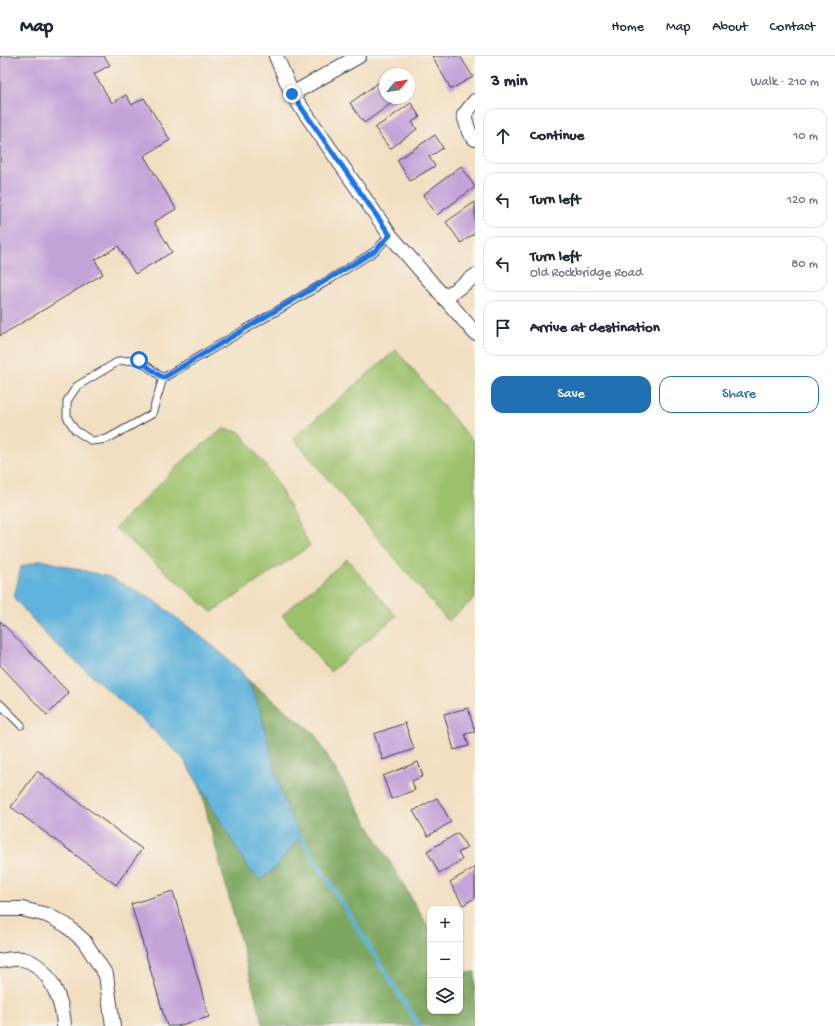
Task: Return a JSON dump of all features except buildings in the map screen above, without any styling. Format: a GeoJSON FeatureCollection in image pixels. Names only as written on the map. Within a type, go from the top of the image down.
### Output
{"type":"FeatureCollection","features":[{"type":"Feature","properties":{"kind":"street"},"geometry":{"type":"LineString","coordinates":[[276,56],[292,94],[390,235],[475,333]]}},
{"type":"Feature","properties":{"kind":"street"},"geometry":{"type":"LineString","coordinates":[[292,94],[359,56]]}},
{"type":"Feature","properties":{"kind":"street"},"geometry":{"type":"LineString","coordinates":[[475,101],[464,115],[469,132],[475,140]]}},
{"type":"Feature","properties":{"kind":"street"},"geometry":{"type":"LineString","coordinates":[[444,298],[475,276]]}},
{"type":"Feature","properties":{"kind":"street"},"geometry":{"type":"LineString","coordinates":[[0,909],[22,909],[47,915],[66,925],[84,941],[106,975],[113,1026]]}},
{"type":"Feature","properties":{"kind":"street"},"geometry":{"type":"LineString","coordinates":[[0,961],[21,959],[38,965],[54,988],[63,1014],[64,1026]]}},
{"type":"Feature","properties":{"kind":"lane"},"geometry":{"type":"LineString","coordinates":[[163,378],[139,360],[119,361],[77,386],[67,401],[67,417],[75,430],[92,441],[107,439],[152,414],[163,378],[375,251],[390,235]]}},
{"type":"Feature","properties":{"kind":"lane"},"geometry":{"type":"LineString","coordinates":[[0,704],[21,725]]}},
{"type":"Feature","properties":{"kind":"green space"},"geometry":{"type":"Polygon","coordinates":[[[396,350],[475,444],[475,598],[448,621],[293,438],[396,350]]]}},
{"type":"Feature","properties":{"kind":"green space"},"geometry":{"type":"Polygon","coordinates":[[[223,429],[240,432],[274,477],[310,546],[212,612],[115,528],[186,458],[223,429]]]}},
{"type":"Feature","properties":{"kind":"green space"},"geometry":{"type":"Polygon","coordinates":[[[347,559],[396,616],[330,672],[282,615],[347,559]]]}},
{"type":"Feature","properties":{"kind":"green space"},"geometry":{"type":"Polygon","coordinates":[[[151,602],[314,733],[427,925],[427,1014],[463,1014],[463,973],[475,972],[475,1026],[263,1026],[151,602]]]}},
{"type":"Feature","properties":{"kind":"water"},"geometry":{"type":"Polygon","coordinates":[[[41,560],[109,577],[152,599],[213,646],[241,671],[252,690],[260,710],[282,796],[300,836],[277,866],[261,880],[249,869],[183,758],[139,717],[51,640],[14,598],[21,567],[41,560]]]}},
{"type":"Feature","properties":{"kind":"waterway"},"geometry":{"type":"LineString","coordinates":[[300,836],[419,1026]]}},
{"type":"Feature","properties":{"kind":"route"},"geometry":{"type":"LineString","coordinates":[[139,360],[163,378],[329,280],[375,251],[390,235],[292,94]]}}]}
